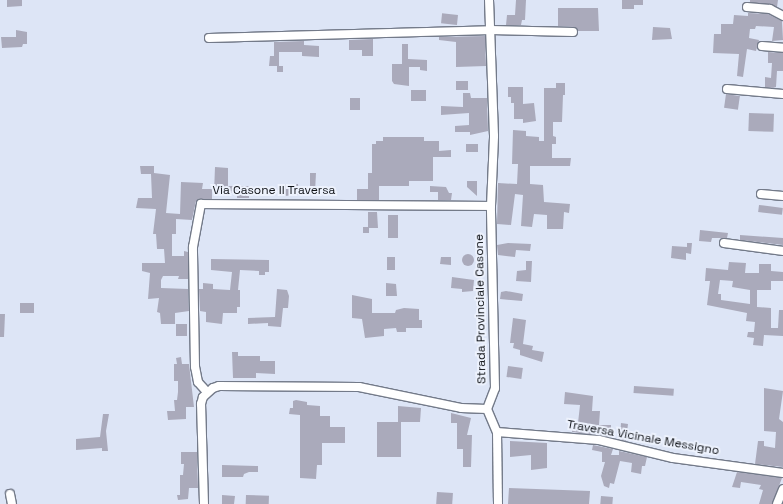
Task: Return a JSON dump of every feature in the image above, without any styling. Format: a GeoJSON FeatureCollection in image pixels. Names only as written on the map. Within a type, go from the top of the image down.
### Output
{"type":"FeatureCollection","features":[{"type":"Feature","properties":{"kind":"street","name":"Strada Provinciale Casone"},"geometry":{"type":"LineString","coordinates":[[487,409],[495,388],[491,206],[494,136],[489,0]]}},
{"type":"Feature","properties":{"kind":"street"},"geometry":{"type":"LineString","coordinates":[[747,7],[770,9],[783,16]]}},
{"type":"Feature","properties":{"kind":"street"},"geometry":{"type":"LineString","coordinates":[[209,38],[491,30],[573,32]]}},
{"type":"Feature","properties":{"kind":"street"},"geometry":{"type":"LineString","coordinates":[[762,46],[783,48]]}},
{"type":"Feature","properties":{"kind":"street"},"geometry":{"type":"LineString","coordinates":[[727,89],[783,94]]}},
{"type":"Feature","properties":{"kind":"street"},"geometry":{"type":"LineString","coordinates":[[761,194],[783,196]]}},
{"type":"Feature","properties":{"kind":"street","name":"Via Casone II Traversa"},"geometry":{"type":"LineString","coordinates":[[207,392],[198,382],[195,352],[193,247],[201,204],[491,206]]}},
{"type":"Feature","properties":{"kind":"street"},"geometry":{"type":"LineString","coordinates":[[724,243],[783,251]]}},
{"type":"Feature","properties":{"kind":"street"},"geometry":{"type":"LineString","coordinates":[[204,504],[201,404],[207,392],[220,386],[359,387],[461,408],[487,409],[498,432],[498,504]]}},
{"type":"Feature","properties":{"kind":"street","name":"Traversa Vicinale Messigno"},"geometry":{"type":"LineString","coordinates":[[498,432],[599,440],[673,458],[783,473]]}},
{"type":"Feature","properties":{"kind":"street"},"geometry":{"type":"LineString","coordinates":[[777,504],[783,488]]}},
{"type":"Feature","properties":{"kind":"street"},"geometry":{"type":"LineString","coordinates":[[10,494],[12,504]]}},
{"type":"Feature","properties":{"kind":"building"},"geometry":{"type":"Polygon","coordinates":[[[7,0],[22,0],[22,6],[7,7],[7,0]]]}},
{"type":"Feature","properties":{"kind":"building"},"geometry":{"type":"Polygon","coordinates":[[[516,0],[526,0],[525,20],[522,20],[521,25],[506,25],[507,15],[515,15],[516,0]]]}},
{"type":"Feature","properties":{"kind":"building"},"geometry":{"type":"Polygon","coordinates":[[[622,0],[643,0],[643,5],[634,5],[634,9],[622,9],[622,0]]]}},
{"type":"Feature","properties":{"kind":"building"},"geometry":{"type":"Polygon","coordinates":[[[750,0],[778,0],[777,7],[750,2],[750,0]]]}},
{"type":"Feature","properties":{"kind":"building"},"geometry":{"type":"Polygon","coordinates":[[[558,8],[598,8],[599,31],[578,31],[574,27],[558,26],[558,8]]]}},
{"type":"Feature","properties":{"kind":"building"},"geometry":{"type":"Polygon","coordinates":[[[442,13],[458,15],[457,25],[441,23],[442,13]]]}},
{"type":"Feature","properties":{"kind":"building"},"geometry":{"type":"Polygon","coordinates":[[[748,13],[768,14],[782,21],[783,40],[772,41],[774,27],[756,26],[755,29],[750,29],[749,38],[759,40],[756,51],[747,49],[743,77],[737,76],[739,54],[713,53],[714,34],[721,34],[721,24],[733,24],[734,15],[748,16],[748,13]]]}},
{"type":"Feature","properties":{"kind":"building"},"geometry":{"type":"Polygon","coordinates":[[[653,27],[670,28],[672,39],[652,40],[653,27]]]}},
{"type":"Feature","properties":{"kind":"building"},"geometry":{"type":"Polygon","coordinates":[[[16,30],[27,32],[27,44],[23,44],[22,47],[2,48],[1,37],[16,37],[16,30]]]}},
{"type":"Feature","properties":{"kind":"building"},"geometry":{"type":"Polygon","coordinates":[[[485,36],[486,66],[456,67],[456,42],[439,40],[439,37],[485,36]]]}},
{"type":"Feature","properties":{"kind":"building"},"geometry":{"type":"Polygon","coordinates":[[[373,39],[373,56],[362,56],[362,50],[349,50],[349,40],[373,39]]]}},
{"type":"Feature","properties":{"kind":"building"},"geometry":{"type":"Polygon","coordinates":[[[304,41],[304,45],[319,46],[319,57],[302,56],[302,52],[279,52],[279,66],[283,66],[283,72],[277,72],[277,66],[269,66],[270,56],[274,56],[274,42],[304,41]]]}},
{"type":"Feature","properties":{"kind":"building"},"geometry":{"type":"Polygon","coordinates":[[[402,44],[408,44],[408,59],[427,60],[427,71],[420,70],[420,67],[409,67],[409,86],[394,84],[392,81],[392,64],[402,64],[402,44]]]}},
{"type":"Feature","properties":{"kind":"building"},"geometry":{"type":"Polygon","coordinates":[[[768,52],[783,53],[783,71],[777,71],[776,87],[773,88],[765,87],[765,77],[771,78],[772,63],[768,63],[768,52]]]}},
{"type":"Feature","properties":{"kind":"building"},"geometry":{"type":"Polygon","coordinates":[[[456,81],[468,81],[468,90],[456,90],[456,81]]]}},
{"type":"Feature","properties":{"kind":"building"},"geometry":{"type":"Polygon","coordinates":[[[556,83],[565,83],[565,95],[563,95],[562,122],[553,122],[553,136],[556,137],[556,144],[552,144],[552,158],[571,158],[570,166],[530,166],[530,184],[543,185],[544,202],[570,204],[569,213],[564,212],[563,229],[547,229],[547,215],[534,214],[532,227],[521,226],[523,195],[515,194],[511,225],[497,224],[498,183],[517,184],[518,164],[512,164],[513,130],[526,131],[526,136],[539,137],[539,141],[544,141],[544,88],[556,88],[556,83]]]}},
{"type":"Feature","properties":{"kind":"building"},"geometry":{"type":"Polygon","coordinates":[[[508,87],[523,87],[523,104],[534,103],[536,121],[523,123],[523,119],[514,119],[514,103],[511,103],[511,97],[508,97],[508,87]]]}},
{"type":"Feature","properties":{"kind":"building"},"geometry":{"type":"Polygon","coordinates":[[[411,90],[426,90],[426,101],[411,101],[411,90]]]}},
{"type":"Feature","properties":{"kind":"building"},"geometry":{"type":"Polygon","coordinates":[[[463,93],[470,93],[471,98],[487,98],[488,131],[470,135],[470,132],[455,132],[455,126],[469,125],[469,113],[441,115],[441,106],[463,107],[463,93]]]}},
{"type":"Feature","properties":{"kind":"building"},"geometry":{"type":"Polygon","coordinates":[[[726,94],[740,96],[738,110],[724,108],[726,94]]]}},
{"type":"Feature","properties":{"kind":"building"},"geometry":{"type":"Polygon","coordinates":[[[350,98],[360,98],[360,110],[350,110],[350,98]]]}},
{"type":"Feature","properties":{"kind":"building"},"geometry":{"type":"Polygon","coordinates":[[[749,113],[774,114],[773,132],[748,131],[749,113]]]}},
{"type":"Feature","properties":{"kind":"building"},"geometry":{"type":"Polygon","coordinates":[[[383,137],[424,137],[424,141],[439,141],[439,151],[451,150],[451,157],[433,157],[433,181],[409,181],[409,186],[379,186],[379,200],[357,200],[357,189],[368,189],[368,173],[372,173],[372,144],[376,144],[376,141],[383,141],[383,137]]]}},
{"type":"Feature","properties":{"kind":"building"},"geometry":{"type":"Polygon","coordinates":[[[466,144],[478,144],[478,152],[466,152],[466,144]]]}},
{"type":"Feature","properties":{"kind":"building"},"geometry":{"type":"Polygon","coordinates":[[[140,166],[154,166],[154,173],[170,175],[166,213],[180,214],[181,182],[203,183],[202,189],[212,189],[212,199],[196,201],[192,220],[176,219],[176,234],[172,234],[172,256],[184,256],[184,251],[188,252],[188,279],[178,279],[179,276],[163,276],[161,280],[161,288],[188,289],[189,311],[175,313],[175,324],[161,324],[160,313],[157,312],[159,298],[148,299],[150,273],[142,271],[142,263],[165,263],[164,249],[157,249],[156,234],[153,234],[156,209],[136,208],[138,198],[152,198],[151,174],[141,174],[140,166]]]}},
{"type":"Feature","properties":{"kind":"building"},"geometry":{"type":"Polygon","coordinates":[[[215,167],[228,168],[228,186],[249,186],[249,198],[237,198],[237,193],[214,193],[215,167]]]}},
{"type":"Feature","properties":{"kind":"building"},"geometry":{"type":"Polygon","coordinates":[[[310,173],[316,173],[315,192],[310,192],[310,173]]]}},
{"type":"Feature","properties":{"kind":"building"},"geometry":{"type":"Polygon","coordinates":[[[467,181],[477,181],[477,196],[467,187],[467,181]]]}},
{"type":"Feature","properties":{"kind":"building"},"geometry":{"type":"Polygon","coordinates":[[[283,184],[298,184],[299,195],[283,196],[283,184]]]}},
{"type":"Feature","properties":{"kind":"building"},"geometry":{"type":"Polygon","coordinates":[[[430,186],[446,187],[449,193],[452,193],[451,200],[438,200],[438,192],[430,192],[430,186]]]}},
{"type":"Feature","properties":{"kind":"building"},"geometry":{"type":"Polygon","coordinates":[[[759,205],[783,208],[782,215],[758,212],[759,205]]]}},
{"type":"Feature","properties":{"kind":"building"},"geometry":{"type":"Polygon","coordinates":[[[368,212],[377,212],[378,228],[369,228],[369,233],[363,233],[363,227],[368,227],[368,212]]]}},
{"type":"Feature","properties":{"kind":"building"},"geometry":{"type":"Polygon","coordinates":[[[388,215],[398,215],[398,238],[388,238],[388,215]]]}},
{"type":"Feature","properties":{"kind":"building"},"geometry":{"type":"Polygon","coordinates":[[[700,230],[728,233],[727,238],[712,238],[711,242],[699,241],[700,230]]]}},
{"type":"Feature","properties":{"kind":"building"},"geometry":{"type":"Polygon","coordinates":[[[740,235],[783,238],[783,245],[740,240],[740,235]]]}},
{"type":"Feature","properties":{"kind":"building"},"geometry":{"type":"Polygon","coordinates":[[[508,243],[531,244],[530,251],[516,250],[515,257],[498,255],[497,245],[508,243]]]}},
{"type":"Feature","properties":{"kind":"building"},"geometry":{"type":"Polygon","coordinates":[[[687,243],[692,243],[691,254],[686,253],[686,260],[671,258],[672,246],[687,247],[687,243]]]}},
{"type":"Feature","properties":{"kind":"building"},"geometry":{"type":"Polygon","coordinates":[[[470,254],[473,255],[473,265],[466,266],[463,265],[462,258],[463,255],[470,254]]]}},
{"type":"Feature","properties":{"kind":"building"},"geometry":{"type":"Polygon","coordinates":[[[387,257],[395,257],[395,270],[387,270],[387,257]]]}},
{"type":"Feature","properties":{"kind":"building"},"geometry":{"type":"Polygon","coordinates":[[[441,257],[451,257],[451,265],[440,264],[441,257]]]}},
{"type":"Feature","properties":{"kind":"building"},"geometry":{"type":"Polygon","coordinates":[[[211,259],[269,260],[269,272],[265,272],[265,275],[259,275],[259,271],[240,270],[238,290],[240,290],[240,307],[237,307],[237,313],[223,313],[222,324],[206,322],[206,312],[200,311],[199,289],[203,289],[203,283],[213,284],[213,289],[230,290],[232,272],[211,270],[211,259]]]}},
{"type":"Feature","properties":{"kind":"building"},"geometry":{"type":"Polygon","coordinates":[[[526,261],[532,261],[531,282],[516,281],[517,271],[526,270],[526,261]]]}},
{"type":"Feature","properties":{"kind":"building"},"geometry":{"type":"Polygon","coordinates":[[[729,262],[746,263],[745,273],[759,273],[759,264],[771,264],[771,271],[783,272],[783,281],[771,281],[771,290],[757,290],[757,307],[771,308],[771,328],[778,328],[779,310],[783,310],[783,336],[764,335],[763,346],[753,345],[754,338],[747,337],[748,332],[754,332],[755,322],[746,321],[747,313],[707,305],[710,281],[705,281],[706,268],[728,270],[729,262]],[[720,280],[718,294],[721,294],[721,300],[750,304],[750,290],[732,287],[733,281],[720,280]]]}},
{"type":"Feature","properties":{"kind":"building"},"geometry":{"type":"Polygon","coordinates":[[[452,277],[474,280],[473,291],[462,292],[462,289],[451,288],[452,277]]]}},
{"type":"Feature","properties":{"kind":"building"},"geometry":{"type":"Polygon","coordinates":[[[386,283],[396,284],[397,296],[386,296],[386,283]]]}},
{"type":"Feature","properties":{"kind":"building"},"geometry":{"type":"Polygon","coordinates":[[[277,289],[287,290],[289,296],[288,308],[283,308],[281,327],[268,326],[268,323],[248,324],[248,318],[275,317],[277,289]]]}},
{"type":"Feature","properties":{"kind":"building"},"geometry":{"type":"Polygon","coordinates":[[[506,291],[523,294],[522,301],[500,299],[501,292],[506,291]]]}},
{"type":"Feature","properties":{"kind":"building"},"geometry":{"type":"Polygon","coordinates":[[[352,295],[372,299],[372,313],[395,313],[396,310],[404,308],[419,309],[419,320],[422,320],[422,328],[406,328],[406,332],[397,332],[396,328],[384,329],[384,336],[365,338],[362,319],[352,318],[352,295]]]}},
{"type":"Feature","properties":{"kind":"building"},"geometry":{"type":"Polygon","coordinates":[[[20,303],[34,303],[34,313],[20,313],[20,303]]]}},
{"type":"Feature","properties":{"kind":"building"},"geometry":{"type":"Polygon","coordinates":[[[0,314],[5,314],[4,337],[0,337],[0,314]]]}},
{"type":"Feature","properties":{"kind":"building"},"geometry":{"type":"Polygon","coordinates":[[[513,318],[526,320],[523,344],[533,346],[532,350],[544,352],[542,362],[520,355],[520,350],[513,348],[514,343],[510,343],[513,318]]]}},
{"type":"Feature","properties":{"kind":"building"},"geometry":{"type":"Polygon","coordinates":[[[176,324],[187,324],[187,336],[176,336],[176,324]]]}},
{"type":"Feature","properties":{"kind":"building"},"geometry":{"type":"Polygon","coordinates":[[[232,352],[238,352],[238,356],[260,356],[260,361],[275,361],[275,374],[256,373],[256,378],[233,378],[232,352]]]}},
{"type":"Feature","properties":{"kind":"building"},"geometry":{"type":"Polygon","coordinates":[[[181,357],[182,364],[189,364],[194,407],[186,407],[186,419],[168,420],[167,411],[175,411],[174,400],[177,400],[178,392],[178,381],[174,381],[174,364],[177,364],[176,358],[181,357]]]}},
{"type":"Feature","properties":{"kind":"building"},"geometry":{"type":"Polygon","coordinates":[[[508,366],[523,368],[521,379],[506,377],[508,366]]]}},
{"type":"Feature","properties":{"kind":"building"},"geometry":{"type":"Polygon","coordinates":[[[634,386],[674,389],[673,396],[634,393],[634,386]]]}},
{"type":"Feature","properties":{"kind":"building"},"geometry":{"type":"Polygon","coordinates":[[[764,388],[783,391],[779,419],[783,422],[783,467],[755,464],[758,441],[764,441],[764,446],[775,448],[776,432],[764,431],[764,388]]]}},
{"type":"Feature","properties":{"kind":"building"},"geometry":{"type":"Polygon","coordinates":[[[565,392],[593,396],[592,411],[600,411],[599,425],[611,425],[611,437],[572,432],[573,422],[578,423],[580,405],[564,404],[565,392]]]}},
{"type":"Feature","properties":{"kind":"building"},"geometry":{"type":"Polygon","coordinates":[[[296,400],[307,402],[307,405],[320,406],[320,416],[330,416],[330,427],[345,427],[345,443],[322,443],[322,465],[317,465],[316,479],[300,478],[300,415],[289,414],[290,408],[293,408],[293,401],[296,400]]]}},
{"type":"Feature","properties":{"kind":"building"},"geometry":{"type":"Polygon","coordinates":[[[398,406],[421,408],[420,422],[398,422],[398,406]]]}},
{"type":"Feature","properties":{"kind":"building"},"geometry":{"type":"Polygon","coordinates":[[[451,413],[471,418],[467,435],[472,435],[471,467],[463,467],[463,449],[457,449],[457,423],[451,423],[451,413]]]}},
{"type":"Feature","properties":{"kind":"building"},"geometry":{"type":"Polygon","coordinates":[[[103,414],[109,414],[106,431],[108,451],[102,451],[102,448],[76,450],[76,439],[100,437],[103,414]]]}},
{"type":"Feature","properties":{"kind":"building"},"geometry":{"type":"Polygon","coordinates":[[[377,422],[401,422],[401,457],[377,457],[377,422]]]}},
{"type":"Feature","properties":{"kind":"building"},"geometry":{"type":"Polygon","coordinates":[[[621,423],[628,424],[626,441],[620,439],[621,423]]]}},
{"type":"Feature","properties":{"kind":"building"},"geometry":{"type":"Polygon","coordinates":[[[510,441],[547,443],[547,468],[531,470],[531,455],[510,457],[510,441]]]}},
{"type":"Feature","properties":{"kind":"building"},"geometry":{"type":"Polygon","coordinates":[[[593,445],[613,449],[611,455],[619,455],[619,451],[647,457],[645,466],[642,466],[641,474],[631,472],[632,463],[620,461],[614,484],[610,483],[609,488],[604,486],[601,476],[605,462],[602,462],[602,452],[592,450],[593,445]]]}},
{"type":"Feature","properties":{"kind":"building"},"geometry":{"type":"Polygon","coordinates":[[[181,452],[197,452],[198,488],[189,488],[188,499],[178,500],[177,495],[180,495],[180,475],[183,475],[184,464],[181,464],[181,452]]]}},
{"type":"Feature","properties":{"kind":"building"},"geometry":{"type":"Polygon","coordinates":[[[222,465],[258,466],[258,472],[249,472],[244,474],[243,477],[222,477],[222,465]]]}},
{"type":"Feature","properties":{"kind":"building"},"geometry":{"type":"Polygon","coordinates":[[[737,472],[782,478],[772,504],[759,504],[763,490],[759,489],[761,485],[741,482],[740,488],[732,487],[737,472]]]}},
{"type":"Feature","properties":{"kind":"building"},"geometry":{"type":"Polygon","coordinates":[[[509,488],[590,491],[589,504],[508,504],[509,488]]]}},
{"type":"Feature","properties":{"kind":"building"},"geometry":{"type":"Polygon","coordinates":[[[437,492],[453,493],[452,504],[436,504],[437,492]]]}},
{"type":"Feature","properties":{"kind":"building"},"geometry":{"type":"Polygon","coordinates":[[[222,495],[235,496],[234,504],[222,504],[222,495]]]}},
{"type":"Feature","properties":{"kind":"building"},"geometry":{"type":"Polygon","coordinates":[[[246,495],[269,496],[269,504],[246,504],[246,495]]]}},
{"type":"Feature","properties":{"kind":"building"},"geometry":{"type":"Polygon","coordinates":[[[601,496],[613,497],[612,504],[600,504],[601,496]]]}}]}
